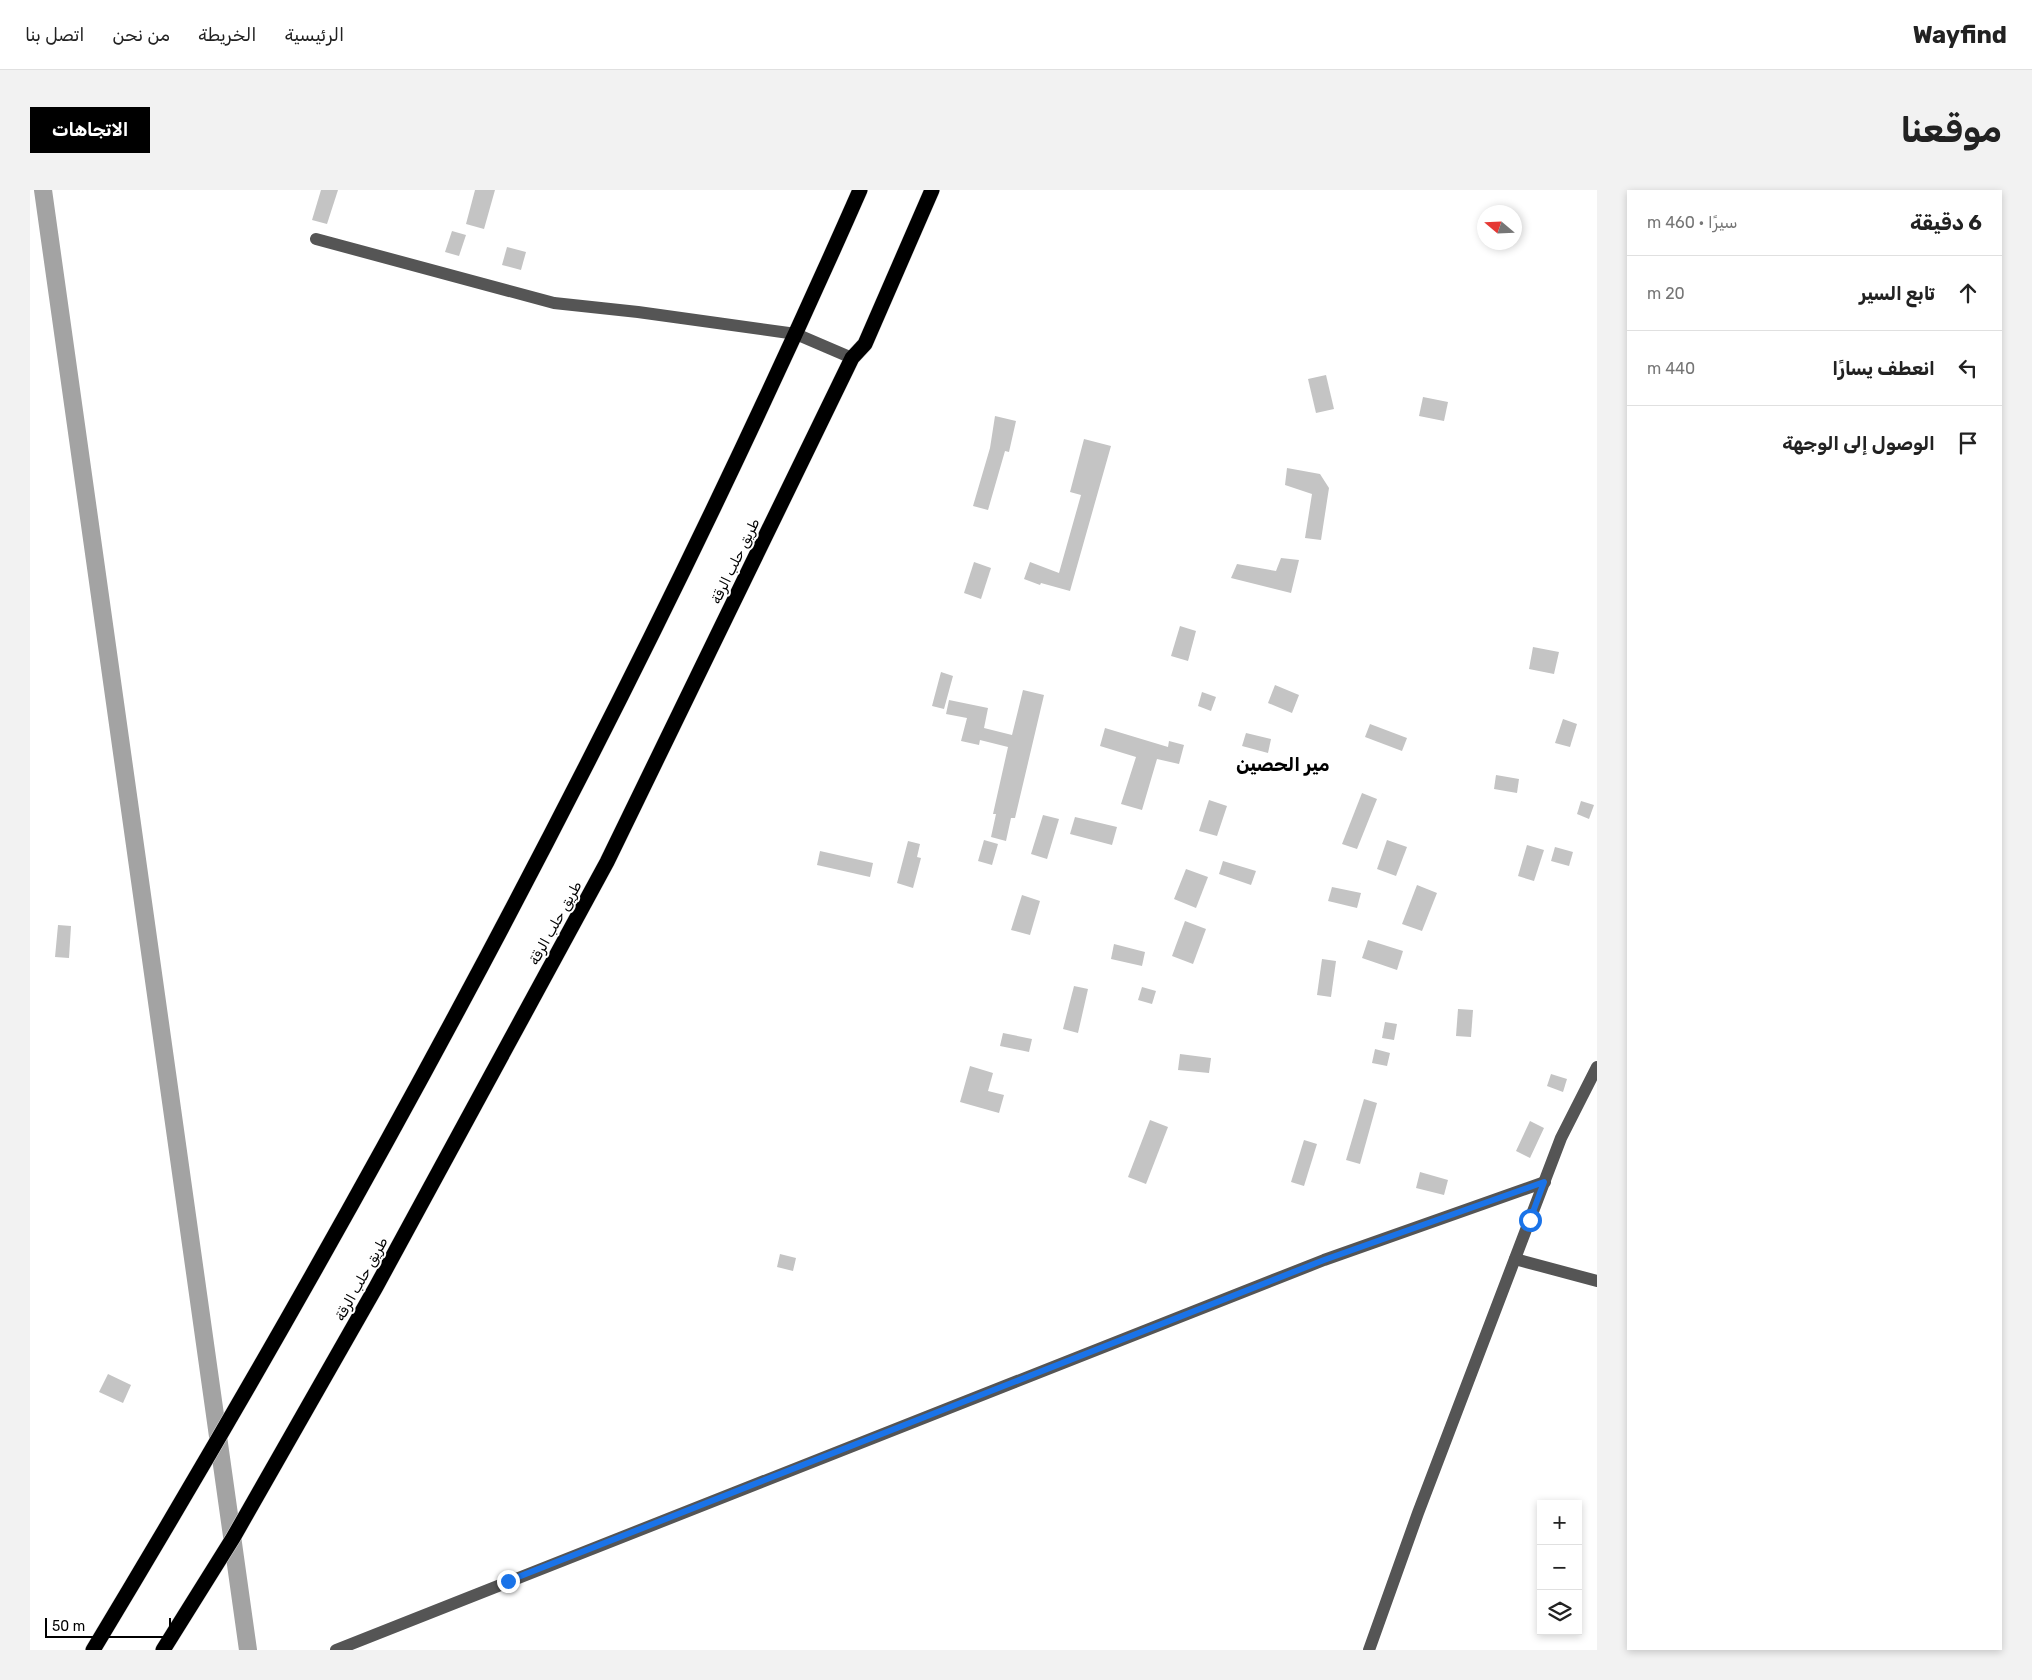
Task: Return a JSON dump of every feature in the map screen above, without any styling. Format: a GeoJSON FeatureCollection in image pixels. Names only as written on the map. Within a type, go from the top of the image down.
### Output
{"type":"FeatureCollection","features":[{"type":"Feature","properties":{"kind":"highway"},"geometry":{"type":"LineString","coordinates":[[93,1650],[220,1439],[459,1011],[621,700],[796,334],[860,190]]}},
{"type":"Feature","properties":{"kind":"highway","name":"طريق حلب الرقة"},"geometry":{"type":"LineString","coordinates":[[163,1650],[233,1538],[376,1287],[607,862],[852,358],[865,344],[932,190]]}},
{"type":"Feature","properties":{"kind":"street"},"geometry":{"type":"LineString","coordinates":[[316,239],[554,303],[638,312],[796,334],[852,358]]}},
{"type":"Feature","properties":{"kind":"street"},"geometry":{"type":"LineString","coordinates":[[1368,1650],[1418,1513],[1561,1138],[1597,1067]]}},
{"type":"Feature","properties":{"kind":"street"},"geometry":{"type":"LineString","coordinates":[[336,1650],[1324,1260],[1544,1182]]}},
{"type":"Feature","properties":{"kind":"street"},"geometry":{"type":"LineString","coordinates":[[1515,1259],[1597,1281]]}},
{"type":"Feature","properties":{"kind":"building"},"geometry":{"type":"Polygon","coordinates":[[[321,190],[338,190],[327,224],[312,220],[321,190]]]}},
{"type":"Feature","properties":{"kind":"building"},"geometry":{"type":"Polygon","coordinates":[[[475,190],[495,190],[484,229],[466,224],[475,190]]]}},
{"type":"Feature","properties":{"kind":"building"},"geometry":{"type":"Polygon","coordinates":[[[452,231],[466,235],[459,256],[445,252],[452,231]]]}},
{"type":"Feature","properties":{"kind":"building"},"geometry":{"type":"Polygon","coordinates":[[[507,247],[526,252],[521,270],[502,265],[507,247]]]}},
{"type":"Feature","properties":{"kind":"building"},"geometry":{"type":"Polygon","coordinates":[[[1326,375],[1334,409],[1316,413],[1308,379],[1326,375]]]}},
{"type":"Feature","properties":{"kind":"building"},"geometry":{"type":"Polygon","coordinates":[[[1423,397],[1448,402],[1444,421],[1419,416],[1423,397]]]}},
{"type":"Feature","properties":{"kind":"building"},"geometry":{"type":"Polygon","coordinates":[[[995,416],[1016,421],[1009,452],[1005,451],[988,510],[973,506],[990,448],[995,416]]]}},
{"type":"Feature","properties":{"kind":"building"},"geometry":{"type":"Polygon","coordinates":[[[1084,439],[1111,446],[1070,591],[1041,583],[1040,585],[1024,579],[1030,562],[1059,573],[1081,495],[1070,492],[1084,439]]]}},
{"type":"Feature","properties":{"kind":"building"},"geometry":{"type":"Polygon","coordinates":[[[1287,468],[1320,474],[1329,488],[1321,540],[1305,538],[1312,494],[1285,485],[1287,468]]]}},
{"type":"Feature","properties":{"kind":"building"},"geometry":{"type":"Polygon","coordinates":[[[1281,558],[1299,560],[1291,593],[1231,578],[1237,564],[1276,571],[1281,558]]]}},
{"type":"Feature","properties":{"kind":"building"},"geometry":{"type":"Polygon","coordinates":[[[974,562],[991,568],[981,599],[964,593],[974,562]]]}},
{"type":"Feature","properties":{"kind":"building"},"geometry":{"type":"Polygon","coordinates":[[[1180,626],[1196,631],[1188,661],[1171,656],[1180,626]]]}},
{"type":"Feature","properties":{"kind":"building"},"geometry":{"type":"Polygon","coordinates":[[[1533,647],[1559,652],[1554,674],[1529,669],[1533,647]]]}},
{"type":"Feature","properties":{"kind":"building"},"geometry":{"type":"Polygon","coordinates":[[[941,672],[953,676],[944,709],[932,706],[941,672]]]}},
{"type":"Feature","properties":{"kind":"building"},"geometry":{"type":"Polygon","coordinates":[[[1275,685],[1299,695],[1292,713],[1268,703],[1275,685]]]}},
{"type":"Feature","properties":{"kind":"building"},"geometry":{"type":"Polygon","coordinates":[[[1023,690],[1044,695],[1015,818],[1011,818],[1006,841],[991,837],[996,814],[993,814],[1008,747],[980,740],[979,745],[961,741],[967,718],[946,714],[949,700],[988,708],[984,728],[1012,735],[1023,690]]]}},
{"type":"Feature","properties":{"kind":"building"},"geometry":{"type":"Polygon","coordinates":[[[1202,692],[1216,697],[1211,711],[1198,706],[1202,692]]]}},
{"type":"Feature","properties":{"kind":"building"},"geometry":{"type":"Polygon","coordinates":[[[1563,719],[1577,724],[1570,747],[1555,743],[1563,719]]]}},
{"type":"Feature","properties":{"kind":"building"},"geometry":{"type":"Polygon","coordinates":[[[1370,724],[1407,738],[1402,751],[1365,737],[1370,724]]]}},
{"type":"Feature","properties":{"kind":"building"},"geometry":{"type":"Polygon","coordinates":[[[1105,728],[1168,747],[1169,741],[1184,745],[1179,764],[1157,759],[1142,810],[1121,804],[1136,757],[1100,746],[1105,728]]]}},
{"type":"Feature","properties":{"kind":"building"},"geometry":{"type":"Polygon","coordinates":[[[1246,733],[1271,739],[1268,753],[1242,746],[1246,733]]]}},
{"type":"Feature","properties":{"kind":"building"},"geometry":{"type":"Polygon","coordinates":[[[1496,775],[1519,779],[1517,793],[1494,789],[1496,775]]]}},
{"type":"Feature","properties":{"kind":"building"},"geometry":{"type":"Polygon","coordinates":[[[1362,793],[1377,799],[1357,849],[1342,844],[1362,793]]]}},
{"type":"Feature","properties":{"kind":"building"},"geometry":{"type":"Polygon","coordinates":[[[1209,800],[1227,806],[1217,836],[1199,831],[1209,800]]]}},
{"type":"Feature","properties":{"kind":"building"},"geometry":{"type":"Polygon","coordinates":[[[1581,801],[1594,805],[1589,819],[1577,814],[1581,801]]]}},
{"type":"Feature","properties":{"kind":"building"},"geometry":{"type":"Polygon","coordinates":[[[1043,815],[1059,819],[1047,859],[1031,854],[1043,815]]]}},
{"type":"Feature","properties":{"kind":"building"},"geometry":{"type":"Polygon","coordinates":[[[1075,817],[1117,827],[1112,845],[1070,834],[1075,817]]]}},
{"type":"Feature","properties":{"kind":"building"},"geometry":{"type":"Polygon","coordinates":[[[984,840],[998,844],[992,865],[978,861],[984,840]]]}},
{"type":"Feature","properties":{"kind":"building"},"geometry":{"type":"Polygon","coordinates":[[[1387,840],[1407,847],[1396,876],[1377,869],[1387,840]]]}},
{"type":"Feature","properties":{"kind":"building"},"geometry":{"type":"Polygon","coordinates":[[[908,841],[920,844],[917,857],[921,858],[913,888],[897,883],[908,841]]]}},
{"type":"Feature","properties":{"kind":"building"},"geometry":{"type":"Polygon","coordinates":[[[1527,845],[1544,850],[1534,881],[1518,876],[1527,845]]]}},
{"type":"Feature","properties":{"kind":"building"},"geometry":{"type":"Polygon","coordinates":[[[1555,847],[1573,852],[1569,866],[1551,861],[1555,847]]]}},
{"type":"Feature","properties":{"kind":"building"},"geometry":{"type":"Polygon","coordinates":[[[820,851],[873,863],[870,877],[817,865],[820,851]]]}},
{"type":"Feature","properties":{"kind":"building"},"geometry":{"type":"Polygon","coordinates":[[[1223,861],[1256,871],[1251,885],[1219,874],[1223,861]]]}},
{"type":"Feature","properties":{"kind":"building"},"geometry":{"type":"Polygon","coordinates":[[[1186,869],[1208,877],[1196,908],[1174,899],[1186,869]]]}},
{"type":"Feature","properties":{"kind":"building"},"geometry":{"type":"Polygon","coordinates":[[[1417,885],[1437,893],[1422,931],[1402,924],[1417,885]]]}},
{"type":"Feature","properties":{"kind":"building"},"geometry":{"type":"Polygon","coordinates":[[[1332,887],[1361,893],[1357,908],[1328,901],[1332,887]]]}},
{"type":"Feature","properties":{"kind":"building"},"geometry":{"type":"Polygon","coordinates":[[[1022,895],[1040,901],[1030,935],[1011,930],[1022,895]]]}},
{"type":"Feature","properties":{"kind":"building"},"geometry":{"type":"Polygon","coordinates":[[[1185,921],[1206,929],[1193,964],[1172,956],[1185,921]]]}},
{"type":"Feature","properties":{"kind":"building"},"geometry":{"type":"Polygon","coordinates":[[[58,925],[71,926],[69,958],[55,957],[58,925]]]}},
{"type":"Feature","properties":{"kind":"building"},"geometry":{"type":"Polygon","coordinates":[[[1368,940],[1403,951],[1397,970],[1362,958],[1368,940]]]}},
{"type":"Feature","properties":{"kind":"building"},"geometry":{"type":"Polygon","coordinates":[[[1114,944],[1145,952],[1142,966],[1111,959],[1114,944]]]}},
{"type":"Feature","properties":{"kind":"building"},"geometry":{"type":"Polygon","coordinates":[[[1322,959],[1336,961],[1331,997],[1317,995],[1322,959]]]}},
{"type":"Feature","properties":{"kind":"building"},"geometry":{"type":"Polygon","coordinates":[[[1074,986],[1088,989],[1078,1033],[1063,1029],[1074,986]]]}},
{"type":"Feature","properties":{"kind":"building"},"geometry":{"type":"Polygon","coordinates":[[[1142,987],[1156,991],[1152,1004],[1138,1000],[1142,987]]]}},
{"type":"Feature","properties":{"kind":"building"},"geometry":{"type":"Polygon","coordinates":[[[1458,1009],[1473,1010],[1471,1037],[1456,1036],[1458,1009]]]}},
{"type":"Feature","properties":{"kind":"building"},"geometry":{"type":"Polygon","coordinates":[[[1385,1022],[1397,1024],[1394,1040],[1382,1038],[1385,1022]]]}},
{"type":"Feature","properties":{"kind":"building"},"geometry":{"type":"Polygon","coordinates":[[[1003,1033],[1032,1039],[1029,1052],[1000,1046],[1003,1033]]]}},
{"type":"Feature","properties":{"kind":"building"},"geometry":{"type":"Polygon","coordinates":[[[1375,1049],[1390,1053],[1387,1066],[1372,1063],[1375,1049]]]}},
{"type":"Feature","properties":{"kind":"building"},"geometry":{"type":"Polygon","coordinates":[[[1180,1054],[1211,1058],[1209,1073],[1178,1070],[1180,1054]]]}},
{"type":"Feature","properties":{"kind":"building"},"geometry":{"type":"Polygon","coordinates":[[[970,1066],[993,1073],[988,1091],[1004,1095],[999,1113],[960,1102],[970,1066]]]}},
{"type":"Feature","properties":{"kind":"building"},"geometry":{"type":"Polygon","coordinates":[[[1551,1074],[1567,1079],[1563,1092],[1547,1086],[1551,1074]]]}},
{"type":"Feature","properties":{"kind":"building"},"geometry":{"type":"Polygon","coordinates":[[[1364,1099],[1377,1103],[1360,1164],[1346,1160],[1364,1099]]]}},
{"type":"Feature","properties":{"kind":"building"},"geometry":{"type":"Polygon","coordinates":[[[1150,1120],[1168,1127],[1146,1184],[1128,1177],[1150,1120]]]}},
{"type":"Feature","properties":{"kind":"building"},"geometry":{"type":"Polygon","coordinates":[[[1530,1121],[1544,1128],[1530,1158],[1516,1151],[1530,1121]]]}},
{"type":"Feature","properties":{"kind":"building"},"geometry":{"type":"Polygon","coordinates":[[[1304,1140],[1317,1144],[1304,1186],[1291,1182],[1304,1140]]]}},
{"type":"Feature","properties":{"kind":"building"},"geometry":{"type":"Polygon","coordinates":[[[1420,1172],[1448,1180],[1444,1195],[1416,1188],[1420,1172]]]}},
{"type":"Feature","properties":{"kind":"building"},"geometry":{"type":"Polygon","coordinates":[[[780,1254],[796,1258],[793,1271],[777,1267],[780,1254]]]}},
{"type":"Feature","properties":{"kind":"building"},"geometry":{"type":"Polygon","coordinates":[[[108,1374],[131,1385],[123,1403],[99,1392],[108,1374]]]}},
{"type":"Feature","properties":{"kind":"waterway"},"geometry":{"type":"LineString","coordinates":[[43,190],[248,1650]]}},
{"type":"Feature","properties":{"kind":"district","name":"مير الحصين"},"geometry":{"type":"Point","coordinates":[1283,764]}},
{"type":"Feature","properties":{"kind":"route"},"geometry":{"type":"LineString","coordinates":[[508,1581],[1324,1260],[1544,1182],[1530,1220]]}}]}
